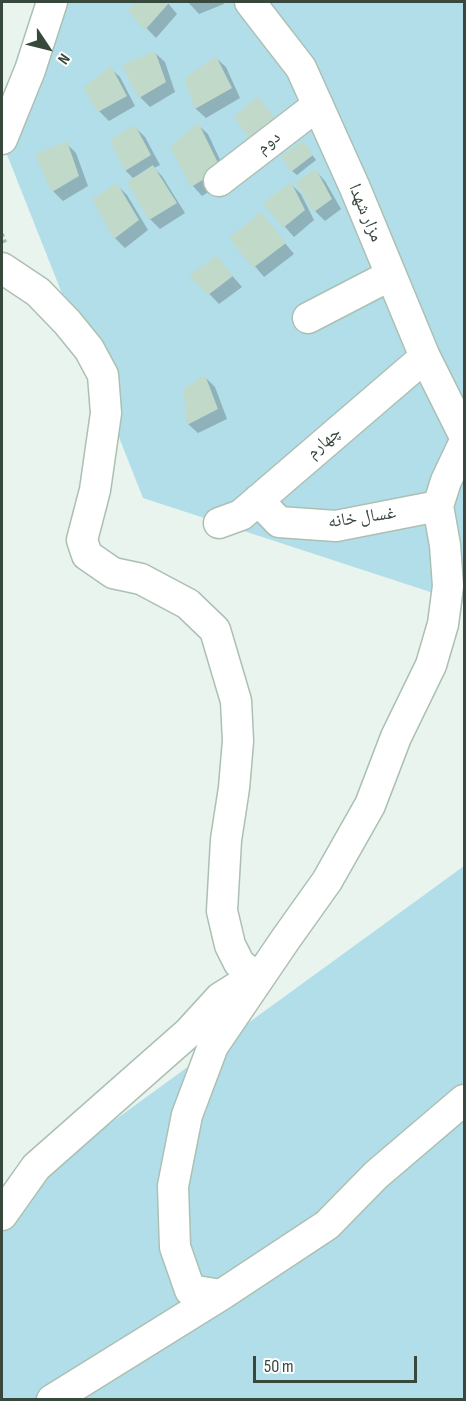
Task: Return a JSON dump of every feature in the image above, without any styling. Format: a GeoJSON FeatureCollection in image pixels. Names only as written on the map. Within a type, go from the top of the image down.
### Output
{"type":"FeatureCollection","features":[{"type":"Feature","properties":{"kind":"street"},"geometry":{"type":"LineString","coordinates":[[2,140],[30,70],[52,2]]}},
{"type":"Feature","properties":{"kind":"street","name":"مزار شهدا"},"geometry":{"type":"LineString","coordinates":[[250,2],[301,68],[425,357],[465,435]]}},
{"type":"Feature","properties":{"kind":"street","name":"دوم"},"geometry":{"type":"LineString","coordinates":[[219,182],[318,105]]}},
{"type":"Feature","properties":{"kind":"street"},"geometry":{"type":"LineString","coordinates":[[2,268],[38,292],[67,322],[89,349],[103,375],[106,414],[95,490],[82,540],[87,555],[113,573],[141,579],[188,604],[215,630],[237,700],[238,741],[226,840],[222,911],[230,945],[239,963],[260,973]]}},
{"type":"Feature","properties":{"kind":"street"},"geometry":{"type":"LineString","coordinates":[[308,318],[391,275]]}},
{"type":"Feature","properties":{"kind":"street","name":"چهارم"},"geometry":{"type":"LineString","coordinates":[[219,523],[241,515],[425,357]]}},
{"type":"Feature","properties":{"kind":"street"},"geometry":{"type":"LineString","coordinates":[[221,1295],[190,1290],[175,1247],[173,1186],[187,1114],[213,1046],[260,973],[327,881],[370,805],[396,736],[431,665],[443,624],[447,586],[438,506],[446,481],[465,443]]}},
{"type":"Feature","properties":{"kind":"street","name":"غسال خانه"},"geometry":{"type":"LineString","coordinates":[[258,500],[279,522],[336,526],[438,506]]}},
{"type":"Feature","properties":{"kind":"street"},"geometry":{"type":"LineString","coordinates":[[2,1215],[36,1167],[188,1033],[220,998],[260,973]]}},
{"type":"Feature","properties":{"kind":"street"},"geometry":{"type":"LineString","coordinates":[[52,1400],[221,1295],[327,1225],[376,1175],[465,1100]]}},
{"type":"Feature","properties":{"kind":"shaded area"},"geometry":{"type":"Polygon","coordinates":[[[49,2],[464,2],[464,603],[143,498],[2,142],[49,2]]]}},
{"type":"Feature","properties":{"kind":"shaded area"},"geometry":{"type":"Polygon","coordinates":[[[464,866],[464,1399],[2,1399],[2,1202],[464,866]]]}},
{"type":"Feature","properties":{"kind":"building"},"geometry":{"type":"Polygon","coordinates":[[[136,2],[169,3],[145,30],[128,11],[136,2]]]}},
{"type":"Feature","properties":{"kind":"building"},"geometry":{"type":"Polygon","coordinates":[[[155,51],[166,82],[139,98],[122,65],[155,51]]]}},
{"type":"Feature","properties":{"kind":"building"},"geometry":{"type":"Polygon","coordinates":[[[216,56],[232,88],[195,109],[184,79],[216,56]]]}},
{"type":"Feature","properties":{"kind":"building"},"geometry":{"type":"Polygon","coordinates":[[[111,66],[127,96],[98,112],[83,88],[111,66]]]}},
{"type":"Feature","properties":{"kind":"building"},"geometry":{"type":"Polygon","coordinates":[[[258,97],[275,118],[251,141],[234,116],[258,97]]]}},
{"type":"Feature","properties":{"kind":"building"},"geometry":{"type":"Polygon","coordinates":[[[198,122],[221,169],[191,187],[170,147],[198,122]]]}},
{"type":"Feature","properties":{"kind":"building"},"geometry":{"type":"Polygon","coordinates":[[[135,125],[151,155],[125,171],[110,140],[135,125]]]}},
{"type":"Feature","properties":{"kind":"building"},"geometry":{"type":"Polygon","coordinates":[[[67,141],[79,176],[52,192],[35,155],[67,141]]]}},
{"type":"Feature","properties":{"kind":"building"},"geometry":{"type":"Polygon","coordinates":[[[303,141],[313,155],[291,172],[281,156],[303,141]]]}},
{"type":"Feature","properties":{"kind":"building"},"geometry":{"type":"Polygon","coordinates":[[[153,165],[177,203],[149,220],[127,182],[153,165]]]}},
{"type":"Feature","properties":{"kind":"building"},"geometry":{"type":"Polygon","coordinates":[[[316,169],[332,199],[314,212],[295,182],[316,169]]]}},
{"type":"Feature","properties":{"kind":"building"},"geometry":{"type":"Polygon","coordinates":[[[291,182],[305,210],[283,228],[263,203],[291,182]]]}},
{"type":"Feature","properties":{"kind":"building"},"geometry":{"type":"Polygon","coordinates":[[[117,183],[139,220],[114,239],[92,199],[117,183]]]}},
{"type":"Feature","properties":{"kind":"building"},"geometry":{"type":"Polygon","coordinates":[[[261,212],[286,243],[253,268],[229,238],[261,212]]]}},
{"type":"Feature","properties":{"kind":"building"},"geometry":{"type":"Polygon","coordinates":[[[217,256],[233,276],[208,295],[189,275],[217,256]]]}},
{"type":"Feature","properties":{"kind":"building"},"geometry":{"type":"Polygon","coordinates":[[[205,375],[218,409],[187,425],[183,389],[205,375]]]}}]}
